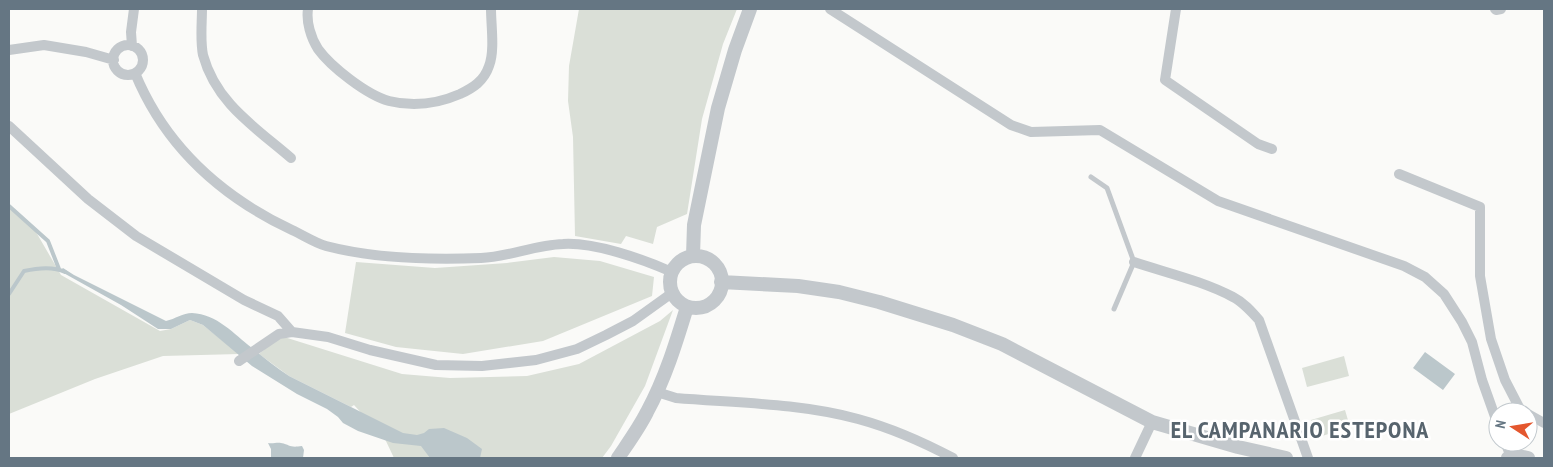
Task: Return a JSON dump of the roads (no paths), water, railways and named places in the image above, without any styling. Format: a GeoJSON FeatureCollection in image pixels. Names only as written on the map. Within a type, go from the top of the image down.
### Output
{"type":"FeatureCollection","features":[{"type":"Feature","properties":{"kind":"street"},"geometry":{"type":"LineString","coordinates":[[132,46],[131,32],[134,9]]}},
{"type":"Feature","properties":{"kind":"street"},"geometry":{"type":"LineString","coordinates":[[202,9],[203,55],[218,92],[232,108],[291,158]]}},
{"type":"Feature","properties":{"kind":"street"},"geometry":{"type":"LineString","coordinates":[[308,9],[309,29],[318,49],[339,70],[367,92],[388,101],[427,104],[448,100],[475,87],[484,77],[490,65],[492,53],[491,9]]}},
{"type":"Feature","properties":{"kind":"street"},"geometry":{"type":"LineString","coordinates":[[693,256],[694,225],[718,108],[735,50],[750,9]]}},
{"type":"Feature","properties":{"kind":"street"},"geometry":{"type":"LineString","coordinates":[[830,9],[1011,125],[1031,132],[1100,130],[1218,201],[1404,266],[1425,277],[1444,294],[1462,322],[1472,342],[1490,402]]}},
{"type":"Feature","properties":{"kind":"street"},"geometry":{"type":"LineString","coordinates":[[1176,9],[1165,80],[1258,144],[1272,149]]}},
{"type":"Feature","properties":{"kind":"street"},"geometry":{"type":"LineString","coordinates":[[1495,9],[1501,9]]}},
{"type":"Feature","properties":{"kind":"street"},"geometry":{"type":"LineString","coordinates":[[9,50],[44,45],[86,52],[114,60]]}},
{"type":"Feature","properties":{"kind":"street"},"geometry":{"type":"LineString","coordinates":[[132,46],[143,56],[142,66],[135,73],[125,75],[114,66],[114,56],[119,48],[132,46]]}},
{"type":"Feature","properties":{"kind":"street"},"geometry":{"type":"LineString","coordinates":[[135,73],[145,98],[168,134],[188,157],[238,198],[279,224],[324,246],[366,254],[430,259],[483,258],[564,244],[594,247],[650,262],[672,272]]}},
{"type":"Feature","properties":{"kind":"street"},"geometry":{"type":"LineString","coordinates":[[9,126],[88,199],[136,236],[244,300],[278,316],[292,332]]}},
{"type":"Feature","properties":{"kind":"street"},"geometry":{"type":"LineString","coordinates":[[1399,174],[1480,207],[1480,276],[1491,339],[1505,380],[1517,402]]}},
{"type":"Feature","properties":{"kind":"street"},"geometry":{"type":"LineString","coordinates":[[693,256],[701,256],[715,264],[719,271],[721,282],[718,294],[713,301],[699,307],[687,307],[672,293],[670,285],[672,272],[678,262],[693,256]]}},
{"type":"Feature","properties":{"kind":"street"},"geometry":{"type":"LineString","coordinates":[[1134,262],[1208,286],[1233,297],[1248,307],[1259,320],[1308,458]]}},
{"type":"Feature","properties":{"kind":"street"},"geometry":{"type":"LineString","coordinates":[[721,282],[798,286],[839,292],[934,319],[1002,344],[1152,422],[1238,447],[1286,458]]}},
{"type":"Feature","properties":{"kind":"street"},"geometry":{"type":"LineString","coordinates":[[239,361],[278,334],[292,332],[328,336],[370,350],[436,365],[491,365],[536,360],[577,349],[633,321],[672,293]]}},
{"type":"Feature","properties":{"kind":"street"},"geometry":{"type":"LineString","coordinates":[[618,458],[647,412],[674,350],[687,307]]}},
{"type":"Feature","properties":{"kind":"street"},"geometry":{"type":"LineString","coordinates":[[656,392],[676,398],[799,407],[858,419],[916,439],[953,458]]}},
{"type":"Feature","properties":{"kind":"street"},"geometry":{"type":"LineString","coordinates":[[1135,458],[1152,422]]}},
{"type":"Feature","properties":{"kind":"street"},"geometry":{"type":"LineString","coordinates":[[1510,458],[1518,456],[1528,458]]}},
{"type":"Feature","properties":{"kind":"lane"},"geometry":{"type":"LineString","coordinates":[[1091,177],[1106,188],[1134,262],[1114,309]]}},
{"type":"Feature","properties":{"kind":"waterway"},"geometry":{"type":"LineString","coordinates":[[9,206],[48,241],[59,269]]}},
{"type":"Feature","properties":{"kind":"waterway"},"geometry":{"type":"LineString","coordinates":[[9,294],[24,271],[45,268],[65,272]]}},
{"type":"Feature","properties":{"kind":"district","name":"EL CAMPANARIO ESTEPONA"},"geometry":{"type":"Point","coordinates":[1300,429]}}]}
